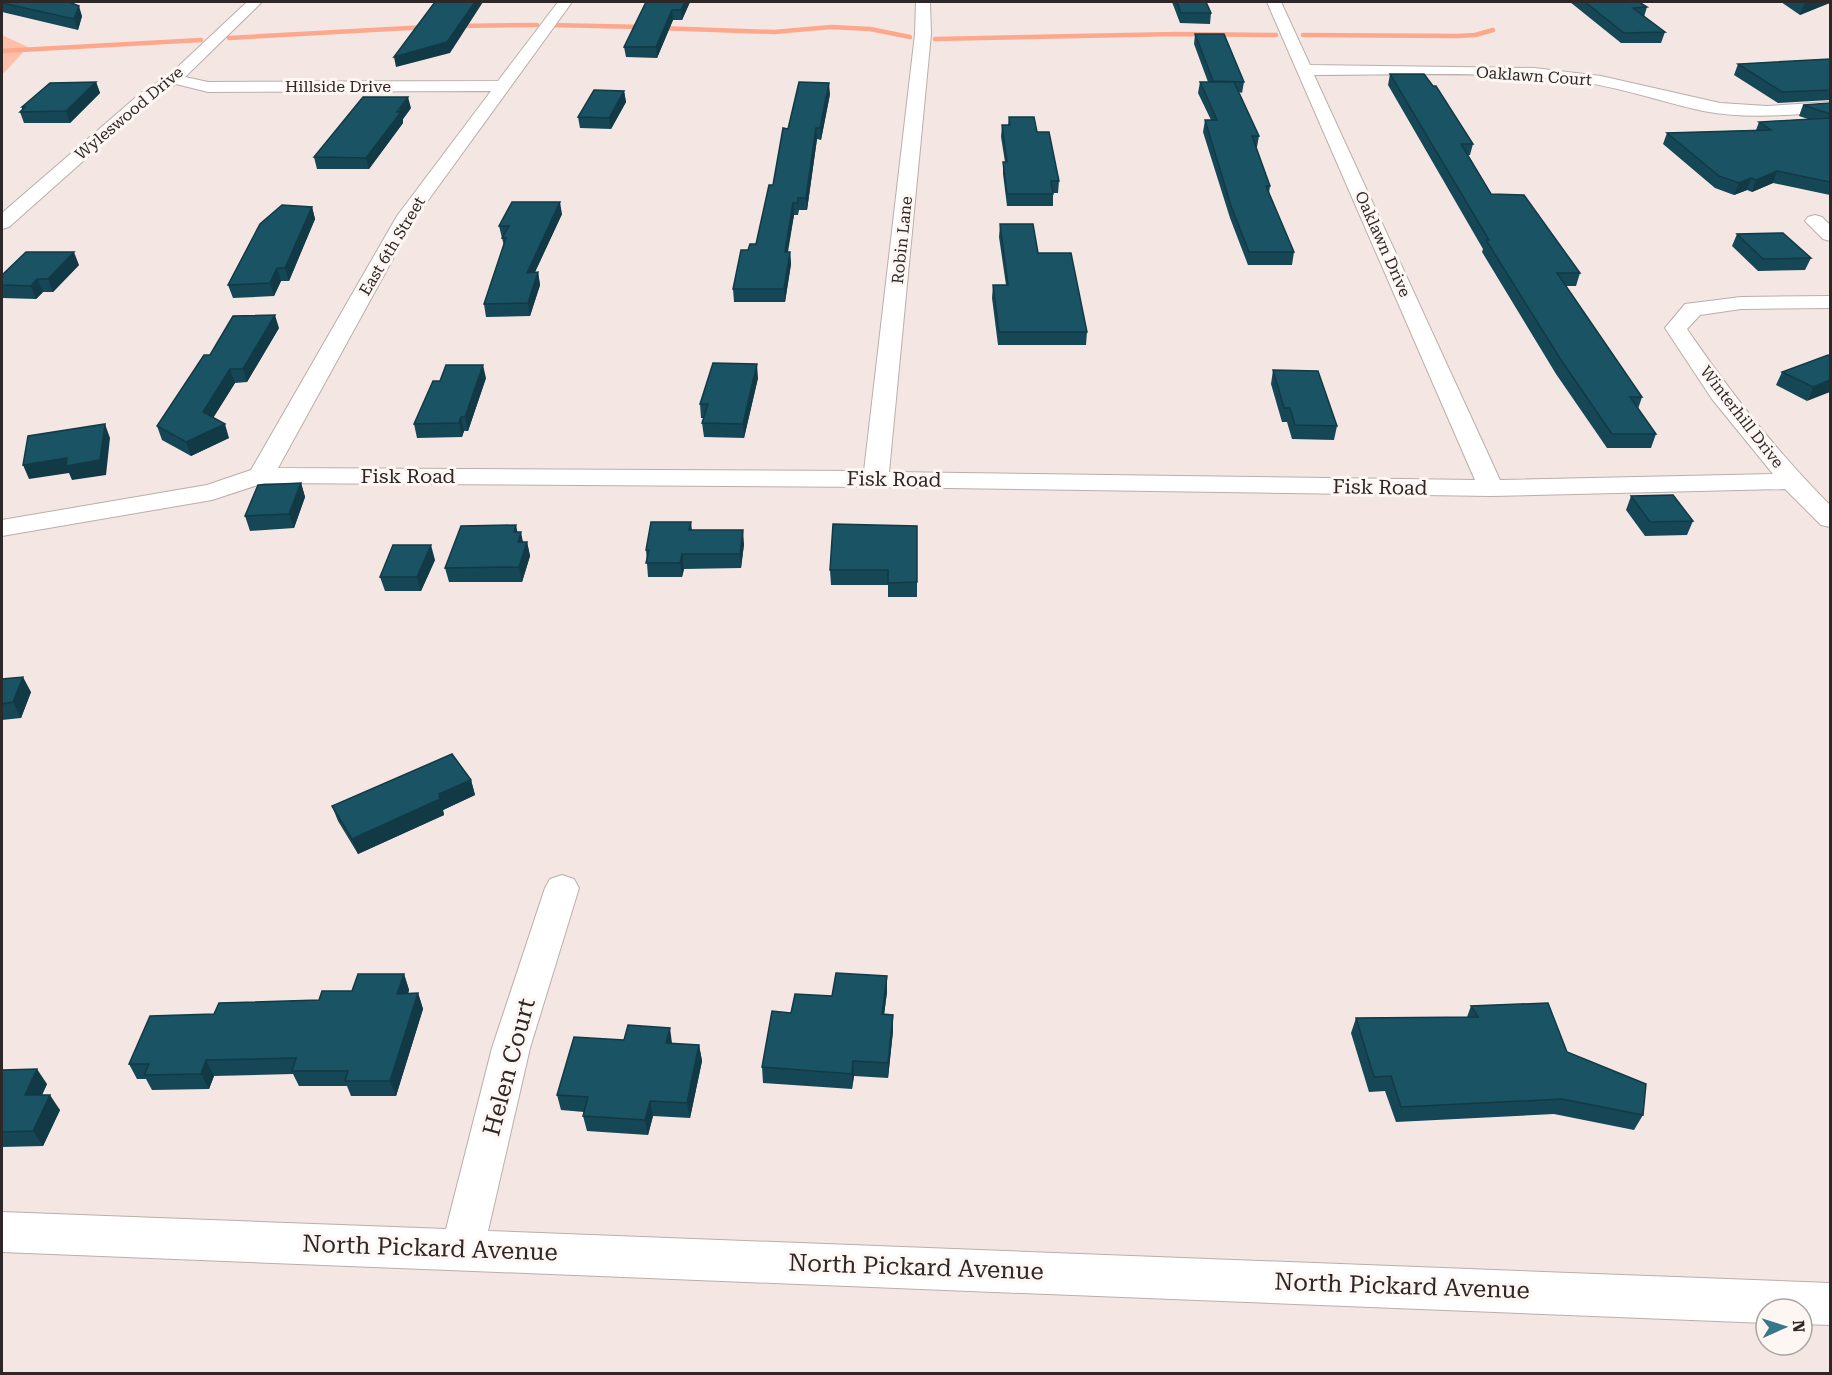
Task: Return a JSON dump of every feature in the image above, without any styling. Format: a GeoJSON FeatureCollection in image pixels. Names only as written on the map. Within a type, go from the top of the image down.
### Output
{"type":"FeatureCollection","features":[{"type":"Feature","properties":{"kind":"street","name":"Wyleswood Drive"},"geometry":{"type":"LineString","coordinates":[[2,224],[148,94],[174,79],[255,2]]}},
{"type":"Feature","properties":{"kind":"street","name":"East 6th Street"},"geometry":{"type":"LineString","coordinates":[[261,475],[407,216],[565,2]]}},
{"type":"Feature","properties":{"kind":"street","name":"Robin Lane"},"geometry":{"type":"LineString","coordinates":[[876,479],[923,34],[923,2]]}},
{"type":"Feature","properties":{"kind":"street","name":"Oaklawn Drive"},"geometry":{"type":"LineString","coordinates":[[1274,2],[1491,488]]}},
{"type":"Feature","properties":{"kind":"street","name":"Oaklawn Court"},"geometry":{"type":"LineString","coordinates":[[1306,70],[1498,71],[1567,75],[1616,83],[1704,106],[1752,112],[1830,107]]}},
{"type":"Feature","properties":{"kind":"street","name":"Hillside Drive"},"geometry":{"type":"LineString","coordinates":[[174,79],[208,87],[502,86]]}},
{"type":"Feature","properties":{"kind":"street"},"geometry":{"type":"LineString","coordinates":[[1815,221],[1830,235]]}},
{"type":"Feature","properties":{"kind":"street","name":"Winterhill Drive"},"geometry":{"type":"LineString","coordinates":[[1830,302],[1741,303],[1693,309],[1676,328],[1720,394],[1792,481],[1830,519]]}},
{"type":"Feature","properties":{"kind":"street","name":"Fisk Road"},"geometry":{"type":"LineString","coordinates":[[2,528],[212,492],[261,475],[876,479],[1491,488],[1792,481]]}},
{"type":"Feature","properties":{"kind":"street","name":"Helen Court"},"geometry":{"type":"LineString","coordinates":[[462,1249],[511,1048],[562,888]]}},
{"type":"Feature","properties":{"kind":"street","name":"North Pickard Avenue"},"geometry":{"type":"LineString","coordinates":[[2,1233],[462,1249],[1830,1304]]}},
{"type":"Feature","properties":{"kind":"shaded area"},"geometry":{"type":"Polygon","coordinates":[[[2,35],[28,47],[2,75],[2,35]]]}},
{"type":"Feature","properties":{"kind":"building"},"geometry":{"type":"Polygon","coordinates":[[[2,2],[69,2],[79,6],[74,19],[2,2]]]}},
{"type":"Feature","properties":{"kind":"building"},"geometry":{"type":"Polygon","coordinates":[[[435,2],[475,2],[447,42],[394,57],[435,2]]]}},
{"type":"Feature","properties":{"kind":"building"},"geometry":{"type":"Polygon","coordinates":[[[646,2],[685,2],[681,10],[672,10],[656,47],[624,47],[646,2]]]}},
{"type":"Feature","properties":{"kind":"building"},"geometry":{"type":"Polygon","coordinates":[[[1177,2],[1206,2],[1211,13],[1181,13],[1177,2]]]}},
{"type":"Feature","properties":{"kind":"building"},"geometry":{"type":"Polygon","coordinates":[[[1585,2],[1639,2],[1647,7],[1633,8],[1665,32],[1624,33],[1585,2]]]}},
{"type":"Feature","properties":{"kind":"building"},"geometry":{"type":"Polygon","coordinates":[[[1195,34],[1224,34],[1244,82],[1213,81],[1195,34]]]}},
{"type":"Feature","properties":{"kind":"building"},"geometry":{"type":"Polygon","coordinates":[[[1830,59],[1830,90],[1782,92],[1738,64],[1830,59]]]}},
{"type":"Feature","properties":{"kind":"building"},"geometry":{"type":"Polygon","coordinates":[[[1390,74],[1424,74],[1433,86],[1436,86],[1473,144],[1461,144],[1491,194],[1524,195],[1580,273],[1557,273],[1642,397],[1630,397],[1656,434],[1612,434],[1561,360],[1486,240],[1489,240],[1390,74]]]}},
{"type":"Feature","properties":{"kind":"building"},"geometry":{"type":"Polygon","coordinates":[[[96,82],[66,111],[20,112],[25,107],[22,107],[50,83],[96,82]]]}},
{"type":"Feature","properties":{"kind":"building"},"geometry":{"type":"Polygon","coordinates":[[[799,82],[829,83],[820,128],[816,128],[806,198],[798,198],[798,203],[793,203],[785,252],[790,252],[784,289],[733,289],[741,250],[748,250],[750,244],[756,244],[769,185],[773,185],[783,128],[788,129],[799,82]]]}},
{"type":"Feature","properties":{"kind":"building"},"geometry":{"type":"Polygon","coordinates":[[[1200,82],[1234,82],[1259,136],[1252,136],[1270,186],[1266,186],[1294,252],[1249,252],[1231,206],[1205,120],[1217,120],[1200,82]]]}},
{"type":"Feature","properties":{"kind":"building"},"geometry":{"type":"Polygon","coordinates":[[[594,90],[624,91],[609,118],[578,117],[594,90]]]}},
{"type":"Feature","properties":{"kind":"building"},"geometry":{"type":"Polygon","coordinates":[[[363,97],[408,97],[397,112],[401,112],[366,158],[314,157],[363,97]]]}},
{"type":"Feature","properties":{"kind":"building"},"geometry":{"type":"Polygon","coordinates":[[[1830,103],[1830,114],[1803,105],[1830,103]]]}},
{"type":"Feature","properties":{"kind":"building"},"geometry":{"type":"Polygon","coordinates":[[[1009,117],[1034,117],[1037,132],[1049,132],[1059,181],[1051,181],[1053,194],[1007,194],[1003,162],[1007,162],[1002,125],[1010,125],[1009,117]]]}},
{"type":"Feature","properties":{"kind":"building"},"geometry":{"type":"Polygon","coordinates":[[[1830,118],[1830,182],[1777,171],[1756,180],[1751,178],[1739,183],[1719,176],[1667,133],[1771,130],[1759,122],[1830,118]]]}},
{"type":"Feature","properties":{"kind":"building"},"geometry":{"type":"Polygon","coordinates":[[[512,202],[560,202],[527,273],[538,272],[528,303],[484,304],[506,238],[502,238],[509,226],[499,226],[512,202]]]}},
{"type":"Feature","properties":{"kind":"building"},"geometry":{"type":"Polygon","coordinates":[[[282,205],[312,207],[285,268],[277,268],[270,283],[228,285],[260,224],[282,205]]]}},
{"type":"Feature","properties":{"kind":"building"},"geometry":{"type":"Polygon","coordinates":[[[1000,224],[1033,224],[1038,253],[1071,253],[1087,332],[999,332],[993,285],[1008,285],[1000,224]]]}},
{"type":"Feature","properties":{"kind":"building"},"geometry":{"type":"Polygon","coordinates":[[[1783,233],[1811,258],[1763,259],[1737,234],[1783,233]]]}},
{"type":"Feature","properties":{"kind":"building"},"geometry":{"type":"Polygon","coordinates":[[[26,252],[74,252],[48,279],[37,279],[31,286],[2,285],[2,275],[26,252]]]}},
{"type":"Feature","properties":{"kind":"building"},"geometry":{"type":"Polygon","coordinates":[[[275,315],[243,369],[230,369],[203,412],[225,424],[186,442],[157,426],[204,355],[210,355],[233,316],[275,315]]]}},
{"type":"Feature","properties":{"kind":"building"},"geometry":{"type":"Polygon","coordinates":[[[1830,356],[1830,380],[1813,387],[1782,372],[1830,356]]]}},
{"type":"Feature","properties":{"kind":"building"},"geometry":{"type":"Polygon","coordinates":[[[713,363],[757,364],[743,424],[702,423],[708,404],[700,404],[713,363]]]}},
{"type":"Feature","properties":{"kind":"building"},"geometry":{"type":"Polygon","coordinates":[[[446,365],[483,365],[465,417],[461,417],[459,423],[414,424],[433,381],[440,381],[446,365]]]}},
{"type":"Feature","properties":{"kind":"building"},"geometry":{"type":"Polygon","coordinates":[[[1273,370],[1318,371],[1337,426],[1295,425],[1290,408],[1284,408],[1273,370]]]}},
{"type":"Feature","properties":{"kind":"building"},"geometry":{"type":"Polygon","coordinates":[[[105,424],[100,460],[66,466],[67,458],[23,465],[28,436],[105,424]]]}},
{"type":"Feature","properties":{"kind":"building"},"geometry":{"type":"Polygon","coordinates":[[[301,483],[289,514],[245,516],[258,485],[301,483]]]}},
{"type":"Feature","properties":{"kind":"building"},"geometry":{"type":"Polygon","coordinates":[[[1673,495],[1693,521],[1650,522],[1631,496],[1673,495]]]}},
{"type":"Feature","properties":{"kind":"building"},"geometry":{"type":"Polygon","coordinates":[[[651,522],[691,522],[689,530],[743,530],[740,554],[682,554],[680,563],[646,563],[651,522]]]}},
{"type":"Feature","properties":{"kind":"building"},"geometry":{"type":"Polygon","coordinates":[[[833,524],[917,526],[917,582],[888,583],[888,570],[830,570],[833,524]]]}},
{"type":"Feature","properties":{"kind":"building"},"geometry":{"type":"Polygon","coordinates":[[[516,525],[514,532],[521,532],[518,542],[527,542],[519,567],[445,568],[461,526],[516,525]]]}},
{"type":"Feature","properties":{"kind":"building"},"geometry":{"type":"Polygon","coordinates":[[[393,545],[431,545],[417,577],[380,577],[393,545]]]}},
{"type":"Feature","properties":{"kind":"building"},"geometry":{"type":"Polygon","coordinates":[[[23,677],[13,702],[2,704],[2,679],[23,677]]]}},
{"type":"Feature","properties":{"kind":"building"},"geometry":{"type":"Polygon","coordinates":[[[452,754],[471,780],[439,794],[440,799],[352,839],[332,806],[452,754]]]}},
{"type":"Feature","properties":{"kind":"building"},"geometry":{"type":"Polygon","coordinates":[[[836,973],[887,976],[882,1014],[893,1015],[888,1063],[853,1061],[852,1074],[762,1067],[772,1011],[791,1013],[795,994],[832,996],[836,973]]]}},
{"type":"Feature","properties":{"kind":"building"},"geometry":{"type":"Polygon","coordinates":[[[358,974],[404,974],[397,994],[418,993],[390,1081],[345,1081],[348,1071],[292,1071],[296,1058],[206,1060],[201,1074],[144,1075],[149,1064],[129,1064],[150,1016],[214,1014],[219,1003],[319,1000],[322,991],[352,991],[358,974]]]}},
{"type":"Feature","properties":{"kind":"building"},"geometry":{"type":"Polygon","coordinates":[[[1548,1003],[1567,1052],[1646,1084],[1643,1115],[1562,1099],[1401,1107],[1391,1076],[1374,1077],[1356,1018],[1478,1017],[1471,1006],[1548,1003]]]}},
{"type":"Feature","properties":{"kind":"building"},"geometry":{"type":"Polygon","coordinates":[[[628,1025],[670,1028],[666,1043],[699,1045],[687,1103],[650,1101],[645,1120],[583,1116],[588,1097],[557,1095],[574,1037],[624,1040],[628,1025]]]}},
{"type":"Feature","properties":{"kind":"building"},"geometry":{"type":"Polygon","coordinates":[[[37,1069],[25,1095],[50,1095],[33,1131],[2,1132],[2,1070],[37,1069]]]}},
{"type":"Feature","properties":{"kind":"waterway"},"geometry":{"type":"LineString","coordinates":[[456,26],[537,25]]}},
{"type":"Feature","properties":{"kind":"waterway"},"geometry":{"type":"LineString","coordinates":[[550,25],[644,27]]}},
{"type":"Feature","properties":{"kind":"waterway"},"geometry":{"type":"LineString","coordinates":[[229,38],[427,27]]}},
{"type":"Feature","properties":{"kind":"waterway"},"geometry":{"type":"LineString","coordinates":[[658,28],[774,32],[831,27],[870,29],[910,37]]}},
{"type":"Feature","properties":{"kind":"waterway"},"geometry":{"type":"LineString","coordinates":[[1303,35],[1457,36],[1475,35],[1493,30]]}},
{"type":"Feature","properties":{"kind":"waterway"},"geometry":{"type":"LineString","coordinates":[[935,39],[1177,34],[1276,35]]}},
{"type":"Feature","properties":{"kind":"waterway"},"geometry":{"type":"LineString","coordinates":[[2,51],[201,40]]}}]}
